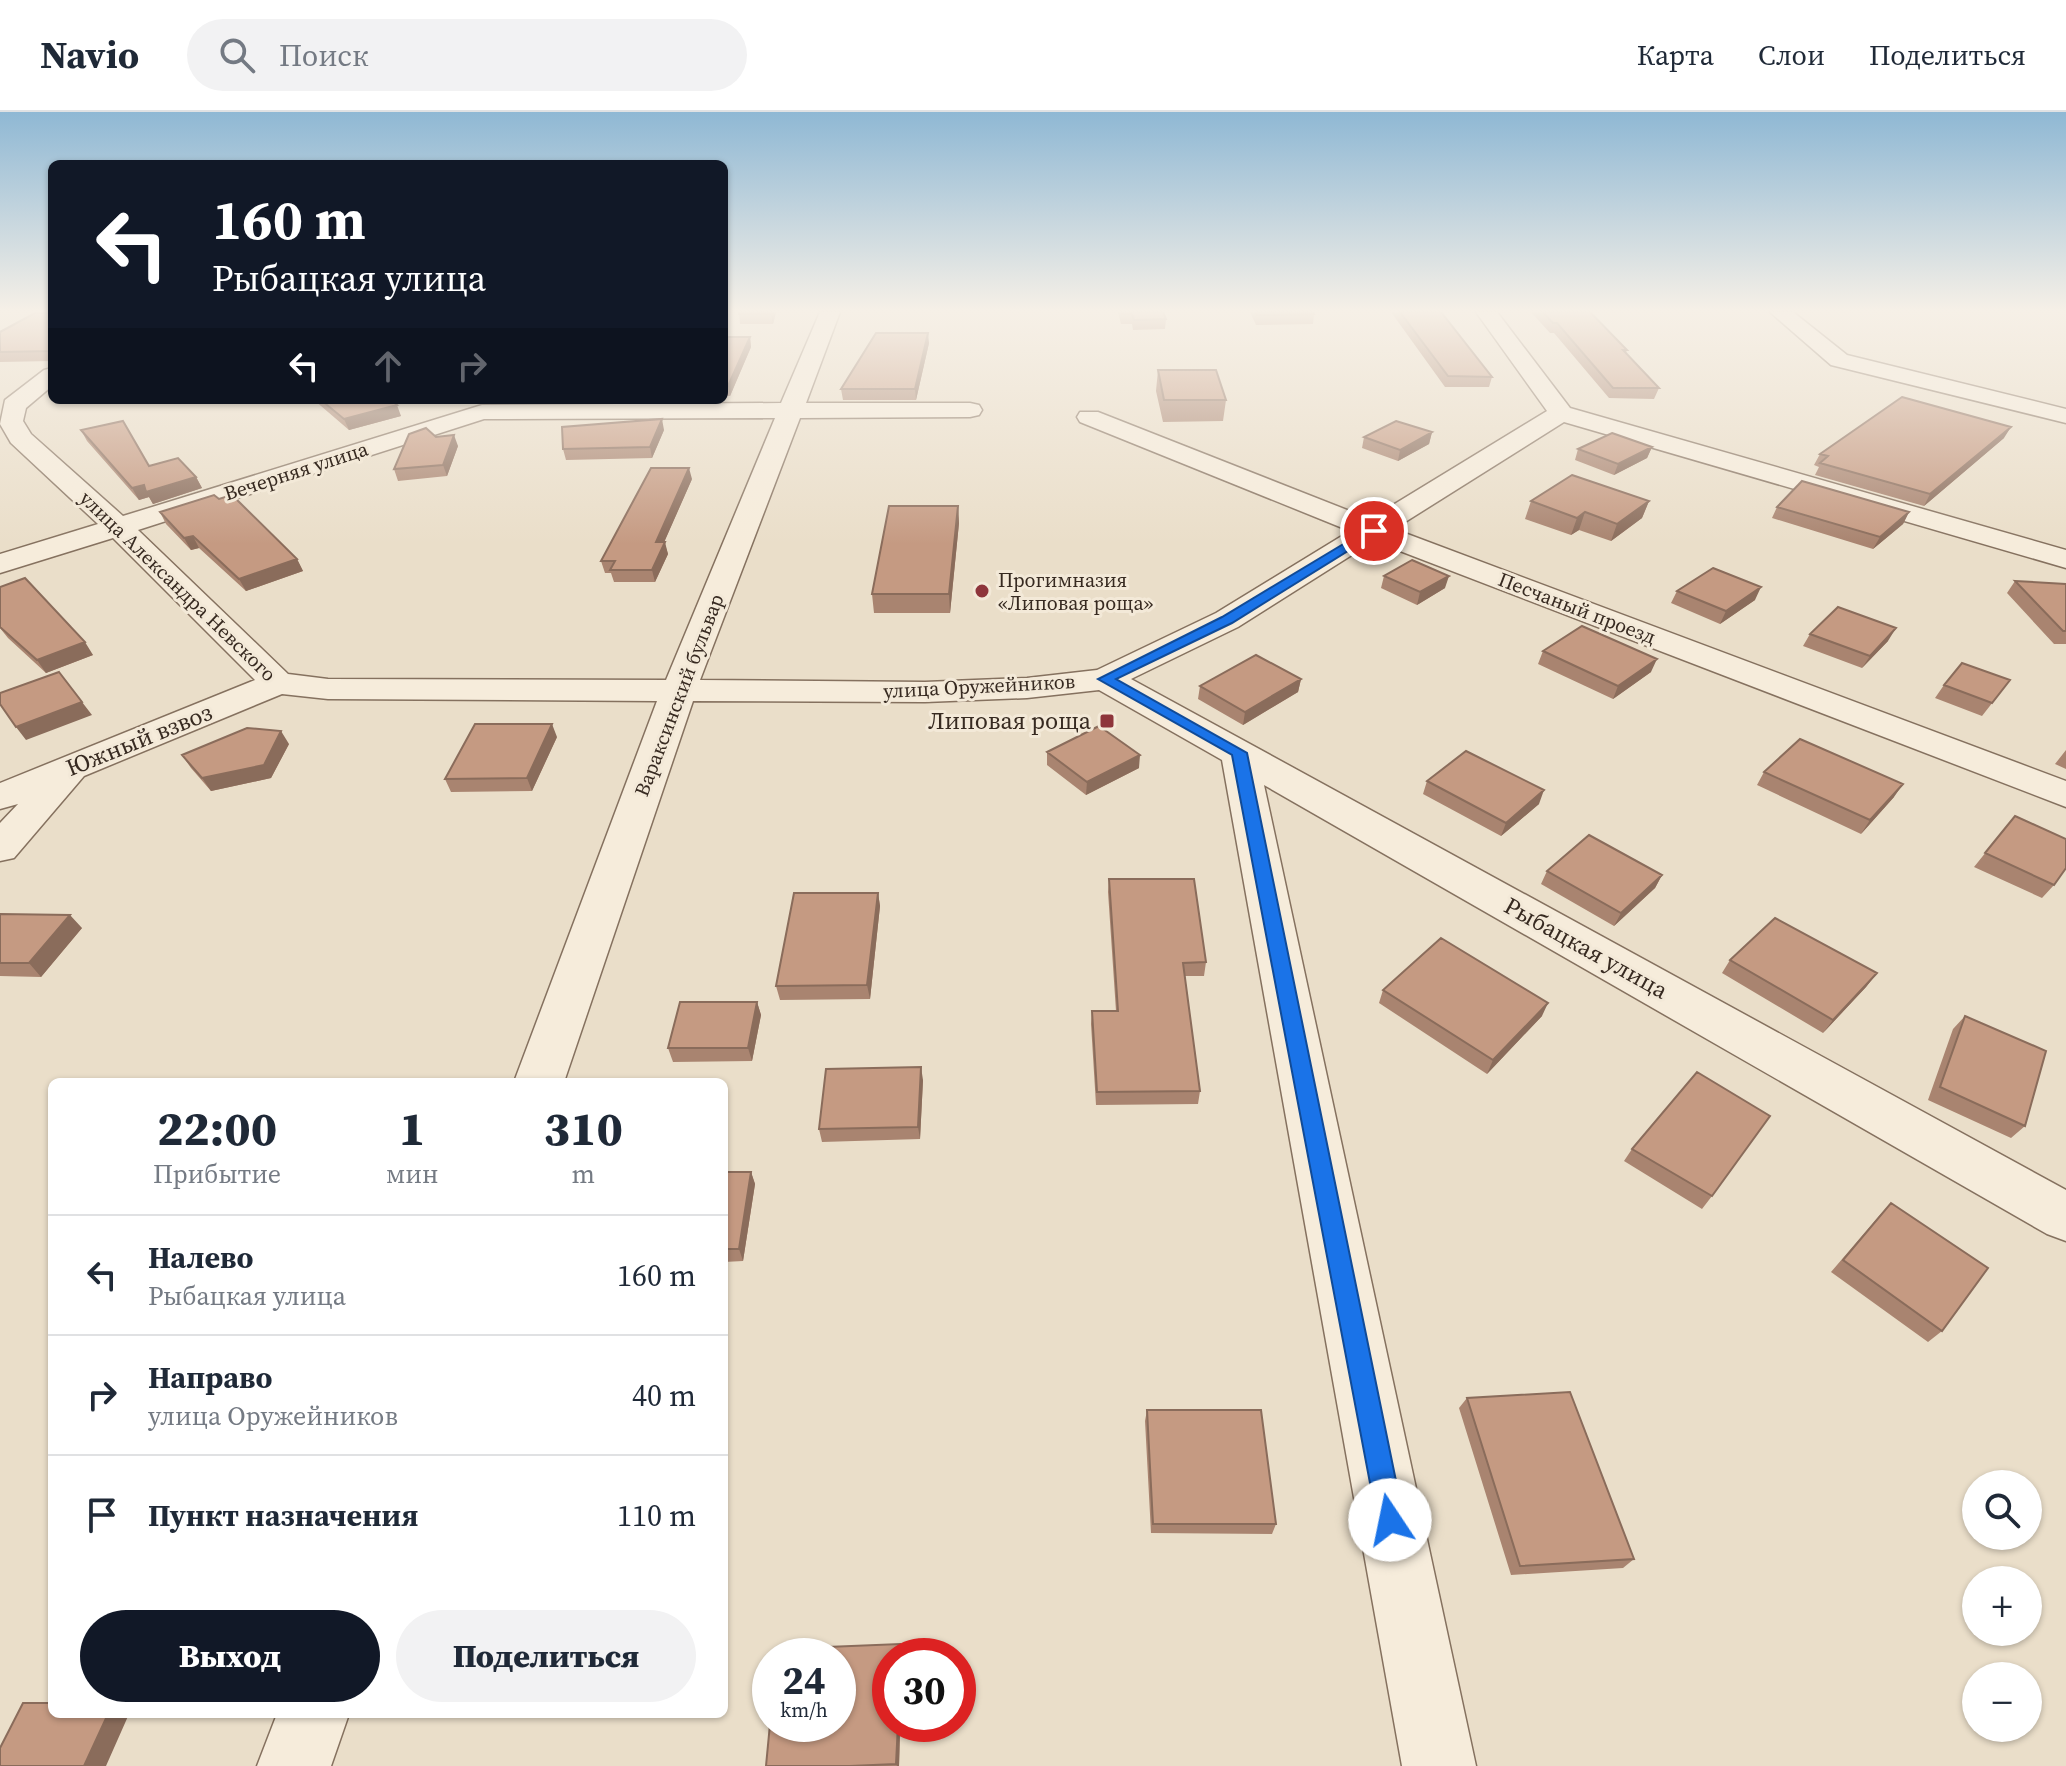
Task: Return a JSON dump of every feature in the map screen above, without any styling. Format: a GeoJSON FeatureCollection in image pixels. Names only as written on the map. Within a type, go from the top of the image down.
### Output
{"type":"FeatureCollection","features":[{"type":"Feature","properties":{"kind":"street","name":"улица Александра Невского"},"geometry":{"type":"LineString","coordinates":[[32,389],[7,407],[20,438],[119,527],[278,683],[328,689],[679,690]]}},
{"type":"Feature","properties":{"kind":"street","name":"Вараксинский бульвар"},"geometry":{"type":"LineString","coordinates":[[540,1078],[679,690],[799,389]]}},
{"type":"Feature","properties":{"kind":"street"},"geometry":{"type":"LineString","coordinates":[[1543,389],[1561,413],[1616,426],[2066,559]]}},
{"type":"Feature","properties":{"kind":"street"},"geometry":{"type":"LineString","coordinates":[[1957,389],[2066,416]]}},
{"type":"Feature","properties":{"kind":"street"},"geometry":{"type":"LineString","coordinates":[[789,413],[970,410]]}},
{"type":"Feature","properties":{"kind":"street","name":"Вечерняя улица"},"geometry":{"type":"LineString","coordinates":[[0,564],[482,412],[789,413]]}},
{"type":"Feature","properties":{"kind":"street","name":"улица Оружейников"},"geometry":{"type":"LineString","coordinates":[[679,690],[925,692],[1027,688],[1105,679],[1227,620],[1561,413]]}},
{"type":"Feature","properties":{"kind":"street","name":"Песчаный проезд"},"geometry":{"type":"LineString","coordinates":[[1089,417],[1374,531],[2066,795]]}},
{"type":"Feature","properties":{"kind":"street","name":"Рыбацкая улица"},"geometry":{"type":"LineString","coordinates":[[1105,679],[2066,1217]]}},
{"type":"Feature","properties":{"kind":"street","name":"Южный взвоз"},"geometry":{"type":"LineString","coordinates":[[0,797],[278,683]]}},
{"type":"Feature","properties":{"kind":"street"},"geometry":{"type":"LineString","coordinates":[[1239,753],[1439,1766]]}},
{"type":"Feature","properties":{"kind":"street"},"geometry":{"type":"LineString","coordinates":[[0,848],[75,766]]}},
{"type":"Feature","properties":{"kind":"street"},"geometry":{"type":"LineString","coordinates":[[294,1766],[312,1718]]}},
{"type":"Feature","properties":{"kind":"building"},"geometry":{"type":"Polygon","coordinates":[[[1162,389],[1222,389],[1226,400],[1164,400],[1162,389]]]}},
{"type":"Feature","properties":{"kind":"building"},"geometry":{"type":"Polygon","coordinates":[[[1902,397],[2011,427],[1930,494],[1820,463],[1828,456],[1820,454],[1902,397]]]}},
{"type":"Feature","properties":{"kind":"building"},"geometry":{"type":"Polygon","coordinates":[[[326,404],[397,405],[344,419],[326,404]]]}},
{"type":"Feature","properties":{"kind":"building"},"geometry":{"type":"Polygon","coordinates":[[[662,419],[650,447],[563,449],[562,427],[662,419]]]}},
{"type":"Feature","properties":{"kind":"building"},"geometry":{"type":"Polygon","coordinates":[[[123,421],[149,466],[178,458],[196,477],[146,492],[144,485],[132,488],[81,430],[123,421]]]}},
{"type":"Feature","properties":{"kind":"building"},"geometry":{"type":"Polygon","coordinates":[[[1396,421],[1432,432],[1400,450],[1364,437],[1396,421]]]}},
{"type":"Feature","properties":{"kind":"building"},"geometry":{"type":"Polygon","coordinates":[[[426,428],[436,437],[454,435],[443,465],[394,469],[409,434],[426,428]]]}},
{"type":"Feature","properties":{"kind":"building"},"geometry":{"type":"Polygon","coordinates":[[[1612,433],[1652,447],[1618,464],[1578,449],[1612,433]]]}},
{"type":"Feature","properties":{"kind":"building"},"geometry":{"type":"Polygon","coordinates":[[[651,468],[689,468],[656,542],[665,542],[652,570],[610,570],[615,561],[601,561],[651,468]]]}},
{"type":"Feature","properties":{"kind":"building"},"geometry":{"type":"Polygon","coordinates":[[[1572,475],[1649,501],[1617,524],[1585,512],[1577,518],[1531,501],[1572,475]]]}},
{"type":"Feature","properties":{"kind":"building"},"geometry":{"type":"Polygon","coordinates":[[[1802,481],[1909,512],[1880,537],[1777,507],[1802,481]]]}},
{"type":"Feature","properties":{"kind":"building"},"geometry":{"type":"Polygon","coordinates":[[[214,495],[219,499],[232,495],[297,559],[239,579],[193,536],[184,538],[160,512],[214,495]]]}},
{"type":"Feature","properties":{"kind":"building"},"geometry":{"type":"Polygon","coordinates":[[[889,506],[958,506],[949,594],[872,594],[889,506]]]}},
{"type":"Feature","properties":{"kind":"building"},"geometry":{"type":"Polygon","coordinates":[[[1412,560],[1449,576],[1420,592],[1384,576],[1412,560]]]}},
{"type":"Feature","properties":{"kind":"building"},"geometry":{"type":"Polygon","coordinates":[[[1713,568],[1761,587],[1726,611],[1677,591],[1713,568]]]}},
{"type":"Feature","properties":{"kind":"building"},"geometry":{"type":"Polygon","coordinates":[[[25,578],[85,642],[37,660],[0,627],[0,587],[25,578]]]}},
{"type":"Feature","properties":{"kind":"building"},"geometry":{"type":"Polygon","coordinates":[[[2015,581],[2066,584],[2066,631],[2063,631],[2015,581]]]}},
{"type":"Feature","properties":{"kind":"building"},"geometry":{"type":"Polygon","coordinates":[[[1838,607],[1896,628],[1870,656],[1810,634],[1838,607]]]}},
{"type":"Feature","properties":{"kind":"building"},"geometry":{"type":"Polygon","coordinates":[[[1582,626],[1657,659],[1618,686],[1543,651],[1582,626]]]}},
{"type":"Feature","properties":{"kind":"building"},"geometry":{"type":"Polygon","coordinates":[[[1256,655],[1301,679],[1245,712],[1200,686],[1256,655]]]}},
{"type":"Feature","properties":{"kind":"building"},"geometry":{"type":"Polygon","coordinates":[[[1962,663],[2010,680],[1992,703],[1944,685],[1962,663]]]}},
{"type":"Feature","properties":{"kind":"building"},"geometry":{"type":"Polygon","coordinates":[[[59,672],[82,702],[16,727],[0,704],[0,693],[59,672]]]}},
{"type":"Feature","properties":{"kind":"building"},"geometry":{"type":"Polygon","coordinates":[[[475,724],[552,724],[527,778],[445,779],[475,724]]]}},
{"type":"Feature","properties":{"kind":"building"},"geometry":{"type":"Polygon","coordinates":[[[1099,726],[1140,755],[1087,782],[1047,752],[1099,726]]]}},
{"type":"Feature","properties":{"kind":"building"},"geometry":{"type":"Polygon","coordinates":[[[247,728],[281,731],[264,765],[202,778],[182,755],[247,728]]]}},
{"type":"Feature","properties":{"kind":"building"},"geometry":{"type":"Polygon","coordinates":[[[1800,739],[1903,784],[1870,820],[1764,772],[1800,739]]]}},
{"type":"Feature","properties":{"kind":"building"},"geometry":{"type":"Polygon","coordinates":[[[1466,751],[1544,790],[1506,823],[1427,781],[1466,751]]]}},
{"type":"Feature","properties":{"kind":"building"},"geometry":{"type":"Polygon","coordinates":[[[2015,816],[2066,839],[2066,868],[2054,885],[1985,853],[2015,816]]]}},
{"type":"Feature","properties":{"kind":"building"},"geometry":{"type":"Polygon","coordinates":[[[1589,835],[1662,875],[1621,913],[1547,871],[1589,835]]]}},
{"type":"Feature","properties":{"kind":"building"},"geometry":{"type":"Polygon","coordinates":[[[1109,879],[1194,879],[1206,962],[1183,963],[1200,1091],[1097,1092],[1092,1011],[1118,1011],[1109,879]]]}},
{"type":"Feature","properties":{"kind":"building"},"geometry":{"type":"Polygon","coordinates":[[[794,893],[878,893],[867,985],[776,986],[794,893]]]}},
{"type":"Feature","properties":{"kind":"building"},"geometry":{"type":"Polygon","coordinates":[[[0,914],[70,915],[29,963],[0,963],[0,914]]]}},
{"type":"Feature","properties":{"kind":"building"},"geometry":{"type":"Polygon","coordinates":[[[1775,918],[1877,973],[1833,1020],[1730,960],[1775,918]]]}},
{"type":"Feature","properties":{"kind":"building"},"geometry":{"type":"Polygon","coordinates":[[[1441,938],[1548,1003],[1493,1060],[1383,990],[1441,938]]]}},
{"type":"Feature","properties":{"kind":"building"},"geometry":{"type":"Polygon","coordinates":[[[680,1002],[757,1002],[748,1048],[668,1048],[680,1002]]]}},
{"type":"Feature","properties":{"kind":"building"},"geometry":{"type":"Polygon","coordinates":[[[1965,1016],[2046,1051],[2025,1126],[1940,1087],[1965,1016]]]}},
{"type":"Feature","properties":{"kind":"building"},"geometry":{"type":"Polygon","coordinates":[[[921,1067],[918,1127],[819,1129],[826,1069],[921,1067]]]}},
{"type":"Feature","properties":{"kind":"building"},"geometry":{"type":"Polygon","coordinates":[[[1697,1072],[1770,1116],[1712,1196],[1632,1149],[1697,1072]]]}},
{"type":"Feature","properties":{"kind":"building"},"geometry":{"type":"Polygon","coordinates":[[[728,1172],[751,1172],[739,1249],[728,1249],[728,1172]]]}},
{"type":"Feature","properties":{"kind":"building"},"geometry":{"type":"Polygon","coordinates":[[[1891,1203],[1988,1268],[1942,1331],[1843,1260],[1891,1203]]]}},
{"type":"Feature","properties":{"kind":"building"},"geometry":{"type":"Polygon","coordinates":[[[1570,1392],[1634,1559],[1520,1566],[1467,1398],[1570,1392]]]}},
{"type":"Feature","properties":{"kind":"building"},"geometry":{"type":"Polygon","coordinates":[[[1147,1410],[1261,1410],[1276,1524],[1153,1524],[1147,1410]]]}},
{"type":"Feature","properties":{"kind":"building"},"geometry":{"type":"Polygon","coordinates":[[[872,1645],[872,1742],[897,1742],[896,1764],[766,1766],[768,1742],[856,1742],[856,1646],[872,1645]]]}},
{"type":"Feature","properties":{"kind":"building"},"geometry":{"type":"Polygon","coordinates":[[[23,1703],[48,1703],[48,1718],[106,1718],[84,1766],[0,1766],[0,1748],[23,1703]]]}},
{"type":"Feature","properties":{"kind":"place","name":"Прогимназия «Липовая роща»"},"geometry":{"type":"Point","coordinates":[982,591]}},
{"type":"Feature","properties":{"kind":"place","name":"Липовая роща"},"geometry":{"type":"Point","coordinates":[1107,721]}},
{"type":"Feature","properties":{"kind":"route"},"geometry":{"type":"LineString","coordinates":[[1374,531],[1227,620],[1105,679],[1239,753],[1390,1520]]}}]}
